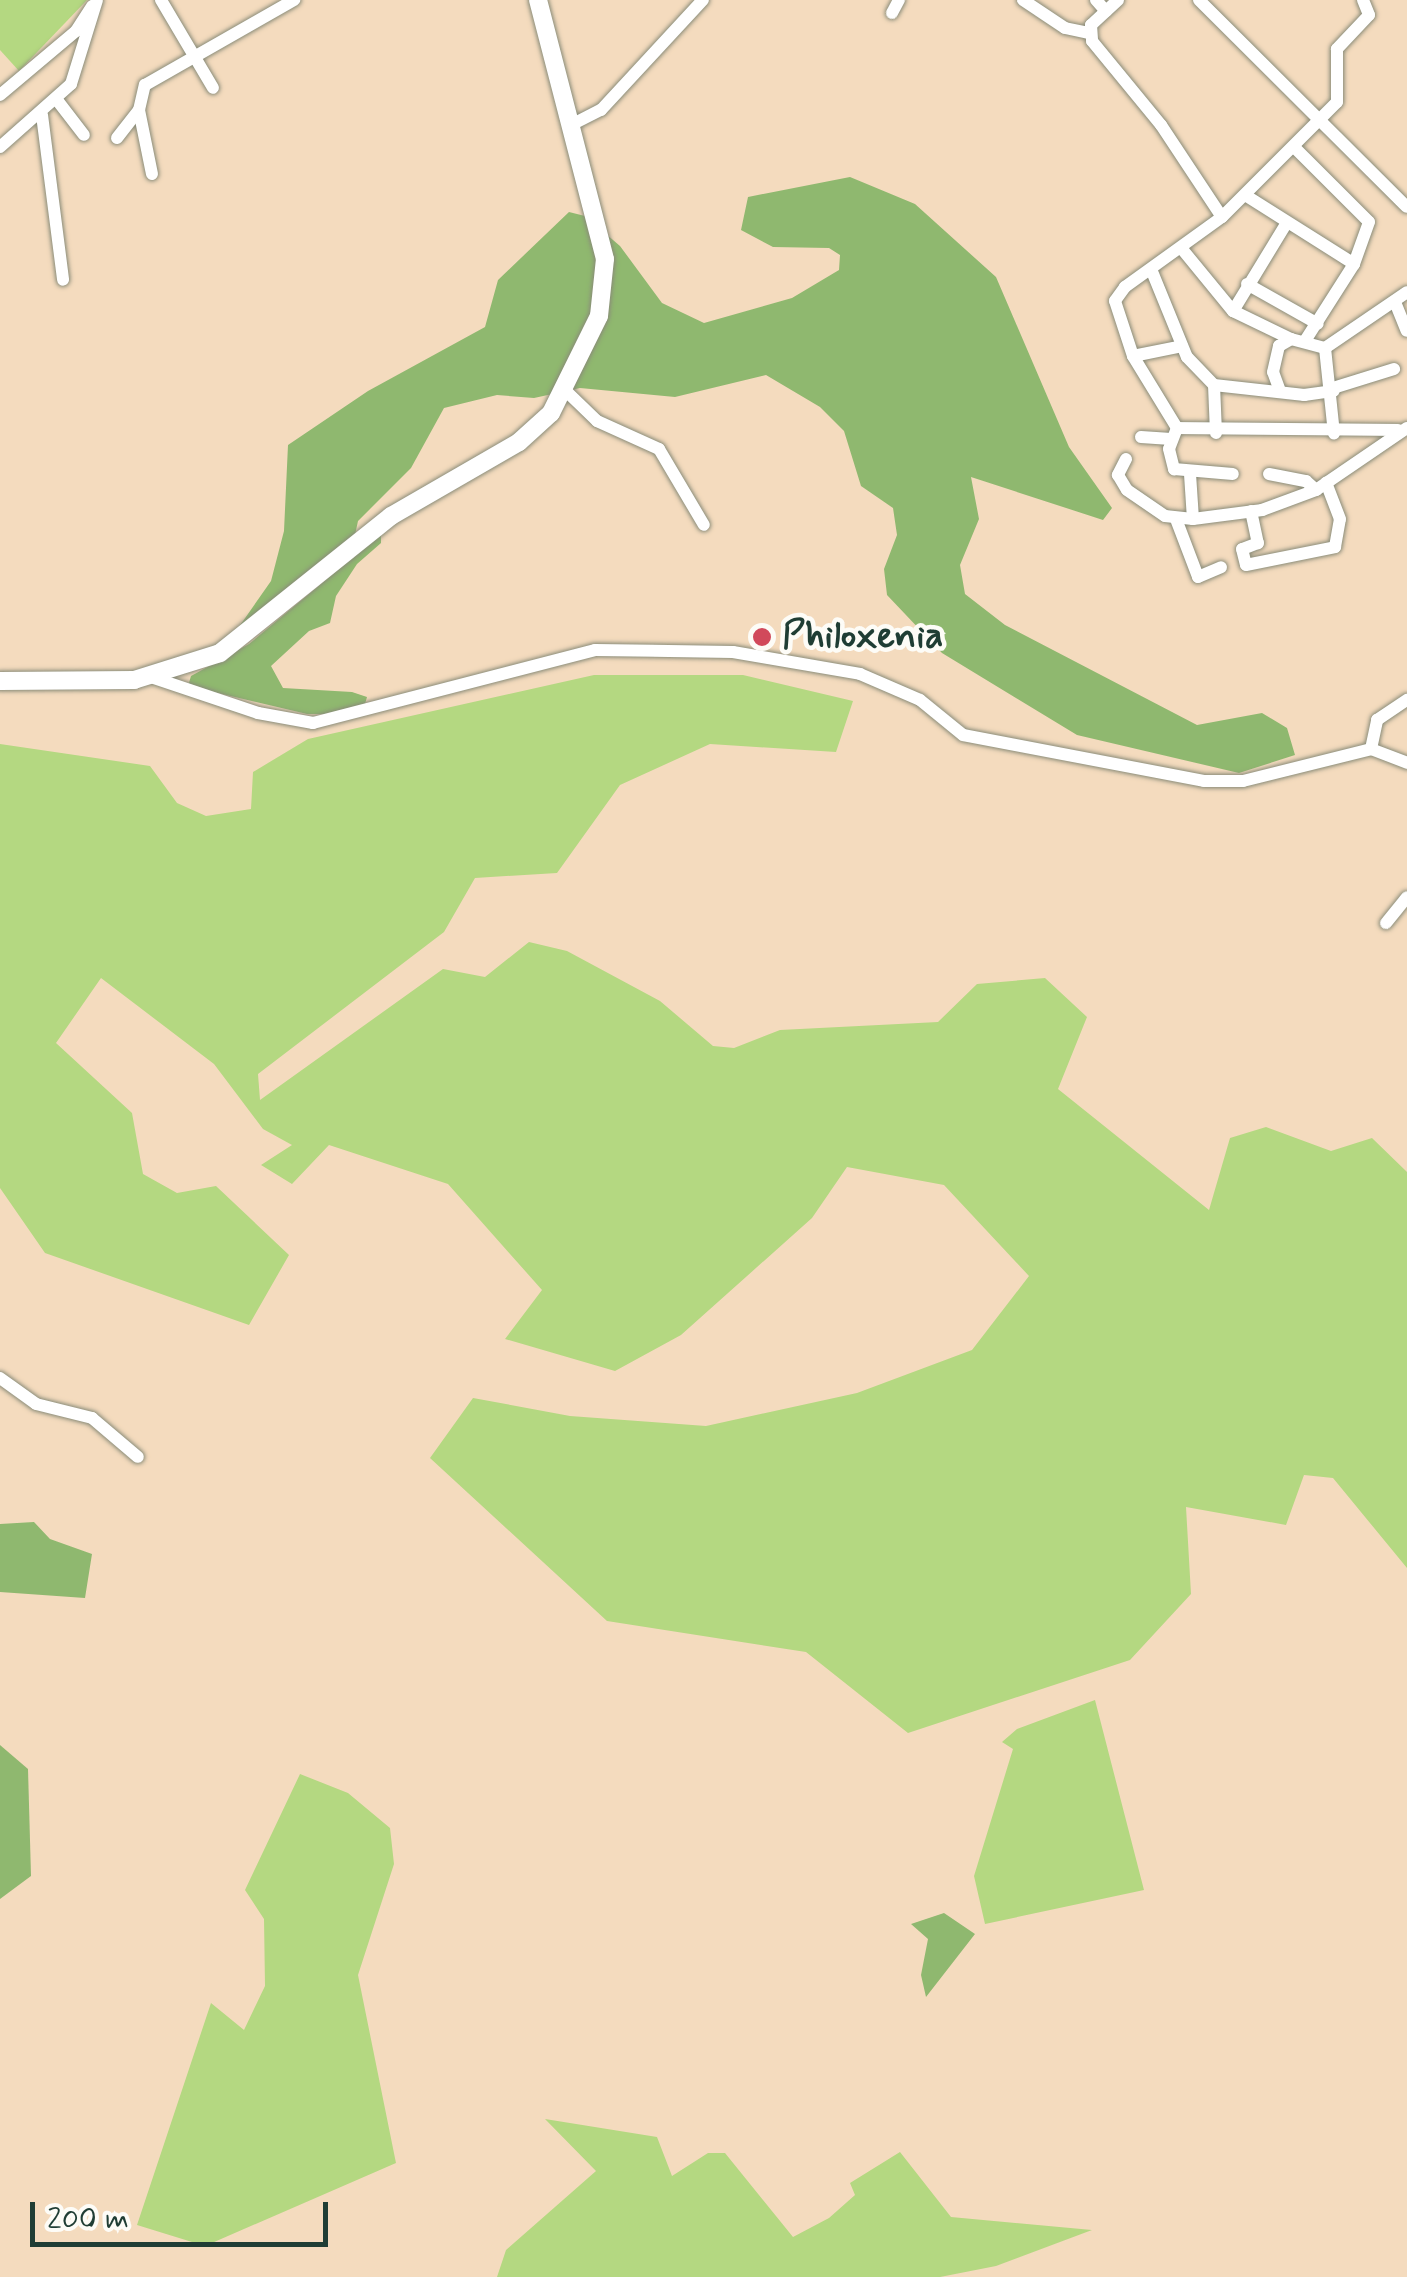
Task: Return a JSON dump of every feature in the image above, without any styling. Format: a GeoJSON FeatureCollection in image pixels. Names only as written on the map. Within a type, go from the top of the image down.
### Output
{"type":"FeatureCollection","features":[{"type":"Feature","properties":{"kind":"main road"},"geometry":{"type":"LineString","coordinates":[[0,680],[151,677],[198,663],[241,640],[391,516],[519,442],[551,412],[599,316],[605,278],[599,226],[538,0]]}},
{"type":"Feature","properties":{"kind":"street"},"geometry":{"type":"LineString","coordinates":[[0,96],[76,31],[97,0]]}},
{"type":"Feature","properties":{"kind":"street"},"geometry":{"type":"LineString","coordinates":[[0,147],[58,100],[78,66],[97,0]]}},
{"type":"Feature","properties":{"kind":"street"},"geometry":{"type":"LineString","coordinates":[[160,0],[212,88]]}},
{"type":"Feature","properties":{"kind":"street"},"geometry":{"type":"LineString","coordinates":[[152,174],[140,110],[145,85],[294,0]]}},
{"type":"Feature","properties":{"kind":"street"},"geometry":{"type":"LineString","coordinates":[[569,126],[602,110],[703,0]]}},
{"type":"Feature","properties":{"kind":"street"},"geometry":{"type":"LineString","coordinates":[[892,14],[899,0]]}},
{"type":"Feature","properties":{"kind":"street"},"geometry":{"type":"LineString","coordinates":[[1096,0],[1106,12]]}},
{"type":"Feature","properties":{"kind":"street"},"geometry":{"type":"LineString","coordinates":[[1090,33],[1118,0]]}},
{"type":"Feature","properties":{"kind":"street"},"geometry":{"type":"LineString","coordinates":[[1198,0],[1262,69],[1322,120],[1407,207]]}},
{"type":"Feature","properties":{"kind":"street"},"geometry":{"type":"LineString","coordinates":[[1233,474],[1190,474],[1170,462],[1174,434],[1134,356],[1115,300],[1222,217],[1322,120],[1339,94],[1340,41],[1369,15],[1363,0]]}},
{"type":"Feature","properties":{"kind":"street"},"geometry":{"type":"LineString","coordinates":[[1026,1],[1065,28],[1090,33],[1222,217]]}},
{"type":"Feature","properties":{"kind":"street"},"geometry":{"type":"LineString","coordinates":[[58,100],[84,135]]}},
{"type":"Feature","properties":{"kind":"street"},"geometry":{"type":"LineString","coordinates":[[117,138],[140,110]]}},
{"type":"Feature","properties":{"kind":"street"},"geometry":{"type":"LineString","coordinates":[[42,115],[63,280]]}},
{"type":"Feature","properties":{"kind":"street"},"geometry":{"type":"LineString","coordinates":[[1280,391],[1273,355],[1318,324],[1354,264],[1370,222],[1296,149]]}},
{"type":"Feature","properties":{"kind":"street"},"geometry":{"type":"LineString","coordinates":[[1245,194],[1286,224],[1354,264]]}},
{"type":"Feature","properties":{"kind":"street"},"geometry":{"type":"LineString","coordinates":[[1233,311],[1286,224]]}},
{"type":"Feature","properties":{"kind":"street"},"geometry":{"type":"LineString","coordinates":[[1182,249],[1233,311],[1325,348],[1407,292]]}},
{"type":"Feature","properties":{"kind":"street"},"geometry":{"type":"LineString","coordinates":[[1151,269],[1171,305],[1182,346],[1214,385],[1216,432]]}},
{"type":"Feature","properties":{"kind":"street"},"geometry":{"type":"LineString","coordinates":[[1247,284],[1318,324]]}},
{"type":"Feature","properties":{"kind":"street"},"geometry":{"type":"LineString","coordinates":[[1395,302],[1407,331]]}},
{"type":"Feature","properties":{"kind":"street"},"geometry":{"type":"LineString","coordinates":[[1134,356],[1182,346]]}},
{"type":"Feature","properties":{"kind":"street"},"geometry":{"type":"LineString","coordinates":[[1325,348],[1333,390],[1334,434]]}},
{"type":"Feature","properties":{"kind":"street"},"geometry":{"type":"LineString","coordinates":[[1214,385],[1280,391],[1333,390],[1394,369]]}},
{"type":"Feature","properties":{"kind":"street"},"geometry":{"type":"LineString","coordinates":[[565,390],[590,414],[659,449],[704,525]]}},
{"type":"Feature","properties":{"kind":"street"},"geometry":{"type":"LineString","coordinates":[[551,412],[590,414]]}},
{"type":"Feature","properties":{"kind":"street"},"geometry":{"type":"LineString","coordinates":[[1141,438],[1216,432],[1334,434],[1402,429]]}},
{"type":"Feature","properties":{"kind":"street"},"geometry":{"type":"LineString","coordinates":[[1126,459],[1118,475],[1127,490],[1176,518],[1194,519],[1251,511],[1321,487],[1402,429]]}},
{"type":"Feature","properties":{"kind":"street"},"geometry":{"type":"LineString","coordinates":[[1190,474],[1194,519]]}},
{"type":"Feature","properties":{"kind":"street"},"geometry":{"type":"LineString","coordinates":[[1251,511],[1258,543],[1242,549],[1246,566],[1334,548],[1340,519],[1321,487],[1269,474]]}},
{"type":"Feature","properties":{"kind":"street"},"geometry":{"type":"LineString","coordinates":[[1176,518],[1198,576],[1221,567]]}},
{"type":"Feature","properties":{"kind":"street"},"geometry":{"type":"LineString","coordinates":[[151,677],[258,714],[313,724],[595,650],[733,652],[860,674],[899,688],[963,735],[1204,782],[1243,781],[1372,749],[1407,763]]}},
{"type":"Feature","properties":{"kind":"street"},"geometry":{"type":"LineString","coordinates":[[1372,749],[1378,720],[1407,700]]}},
{"type":"Feature","properties":{"kind":"street"},"geometry":{"type":"LineString","coordinates":[[1386,923],[1407,898]]}},
{"type":"Feature","properties":{"kind":"street"},"geometry":{"type":"LineString","coordinates":[[0,1378],[36,1404],[92,1418],[138,1457]]}},
{"type":"Feature","properties":{"kind":"green space"},"geometry":{"type":"Polygon","coordinates":[[[0,0],[87,0],[19,71],[0,50],[0,0]]]}},
{"type":"Feature","properties":{"kind":"green space"},"geometry":{"type":"Polygon","coordinates":[[[850,177],[915,204],[996,277],[1069,447],[1112,508],[1103,520],[971,477],[979,519],[960,565],[965,594],[1005,625],[1197,725],[1262,713],[1287,728],[1295,755],[1239,773],[1077,735],[942,653],[887,595],[884,569],[897,535],[893,508],[861,486],[844,431],[820,407],[766,375],[675,397],[580,388],[534,398],[497,395],[444,408],[411,468],[358,521],[355,535],[234,634],[271,581],[284,531],[288,445],[368,391],[485,327],[498,280],[569,212],[585,216],[620,246],[662,303],[704,323],[792,298],[839,270],[840,255],[829,248],[773,247],[741,230],[748,197],[850,177]]]}},
{"type":"Feature","properties":{"kind":"green space"},"geometry":{"type":"Polygon","coordinates":[[[381,534],[381,543],[357,564],[336,596],[330,623],[309,631],[271,666],[283,688],[352,692],[367,697],[365,704],[345,714],[307,714],[188,686],[191,676],[249,644],[381,534]]]}},
{"type":"Feature","properties":{"kind":"green space"},"geometry":{"type":"Polygon","coordinates":[[[594,675],[743,675],[853,701],[836,752],[710,744],[620,785],[557,873],[475,878],[444,932],[258,1074],[260,1100],[443,969],[485,977],[529,942],[567,951],[660,1001],[713,1046],[734,1048],[780,1030],[938,1022],[977,984],[1045,978],[1087,1017],[1058,1089],[1209,1210],[1230,1138],[1266,1127],[1331,1151],[1372,1138],[1407,1172],[1407,1568],[1333,1478],[1304,1475],[1286,1525],[1186,1507],[1191,1594],[1130,1660],[908,1733],[806,1652],[607,1621],[430,1458],[473,1398],[570,1416],[706,1426],[857,1393],[972,1350],[1029,1276],[944,1185],[847,1167],[812,1218],[681,1335],[615,1371],[505,1339],[542,1290],[448,1184],[329,1145],[292,1184],[261,1165],[292,1145],[263,1129],[214,1064],[101,978],[56,1043],[132,1113],[143,1174],[177,1193],[216,1186],[289,1255],[249,1325],[45,1253],[0,1188],[0,744],[150,766],[177,803],[206,816],[251,809],[253,772],[308,739],[594,675]]]}},
{"type":"Feature","properties":{"kind":"green space"},"geometry":{"type":"Polygon","coordinates":[[[34,1522],[50,1539],[92,1554],[85,1598],[0,1592],[0,1524],[34,1522]]]}},
{"type":"Feature","properties":{"kind":"green space"},"geometry":{"type":"Polygon","coordinates":[[[1095,1700],[1144,1890],[985,1924],[974,1876],[1013,1749],[1002,1742],[1017,1729],[1095,1700]]]}},
{"type":"Feature","properties":{"kind":"green space"},"geometry":{"type":"Polygon","coordinates":[[[0,1745],[28,1769],[31,1876],[0,1899],[0,1745]]]}},
{"type":"Feature","properties":{"kind":"green space"},"geometry":{"type":"Polygon","coordinates":[[[300,1774],[348,1793],[390,1828],[394,1864],[358,1975],[396,2163],[205,2246],[137,2225],[211,2003],[244,2030],[265,1986],[264,1919],[245,1890],[300,1774]]]}},
{"type":"Feature","properties":{"kind":"green space"},"geometry":{"type":"Polygon","coordinates":[[[944,1913],[975,1934],[926,1997],[921,1975],[928,1939],[911,1924],[944,1913]]]}},
{"type":"Feature","properties":{"kind":"green space"},"geometry":{"type":"Polygon","coordinates":[[[545,2119],[657,2137],[672,2176],[708,2153],[725,2153],[793,2237],[829,2218],[855,2195],[850,2183],[900,2152],[951,2217],[1092,2230],[996,2266],[940,2277],[497,2277],[506,2250],[596,2171],[545,2119]]]}},
{"type":"Feature","properties":{"kind":"place","name":"Philoxenia"},"geometry":{"type":"Point","coordinates":[762,637]}}]}
